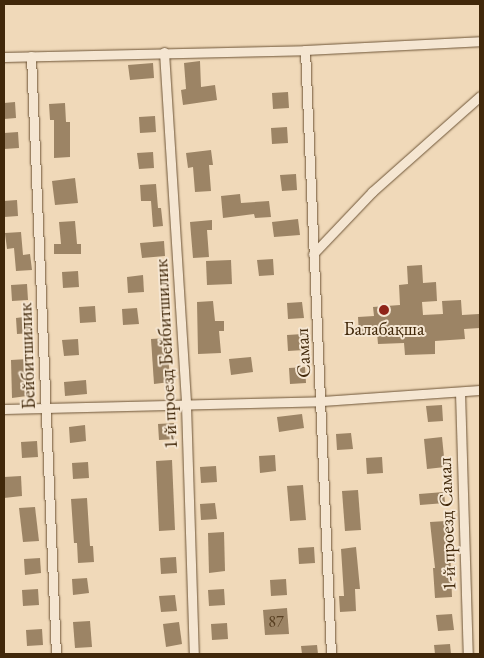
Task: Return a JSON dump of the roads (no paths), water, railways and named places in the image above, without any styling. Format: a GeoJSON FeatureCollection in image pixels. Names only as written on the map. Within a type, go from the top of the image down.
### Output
{"type":"FeatureCollection","features":[{"type":"Feature","properties":{"kind":"street"},"geometry":{"type":"LineString","coordinates":[[4,57],[305,50],[480,42]]}},
{"type":"Feature","properties":{"kind":"street","name":"Самал"},"geometry":{"type":"LineString","coordinates":[[305,50],[313,254],[322,401],[331,654]]}},
{"type":"Feature","properties":{"kind":"street","name":"1-й проезд Бейбитшилик"},"geometry":{"type":"LineString","coordinates":[[164,52],[186,405],[194,654]]}},
{"type":"Feature","properties":{"kind":"street","name":"Бейбитшилик"},"geometry":{"type":"LineString","coordinates":[[31,56],[56,654]]}},
{"type":"Feature","properties":{"kind":"street"},"geometry":{"type":"LineString","coordinates":[[313,254],[372,192],[480,96]]}},
{"type":"Feature","properties":{"kind":"street"},"geometry":{"type":"LineString","coordinates":[[4,409],[322,401],[480,390]]}},
{"type":"Feature","properties":{"kind":"street","name":"1-й проезд Самал"},"geometry":{"type":"LineString","coordinates":[[460,392],[468,654]]}},
{"type":"Feature","properties":{"kind":"place","name":"Балабақша"},"geometry":{"type":"Point","coordinates":[384,310]}}]}
